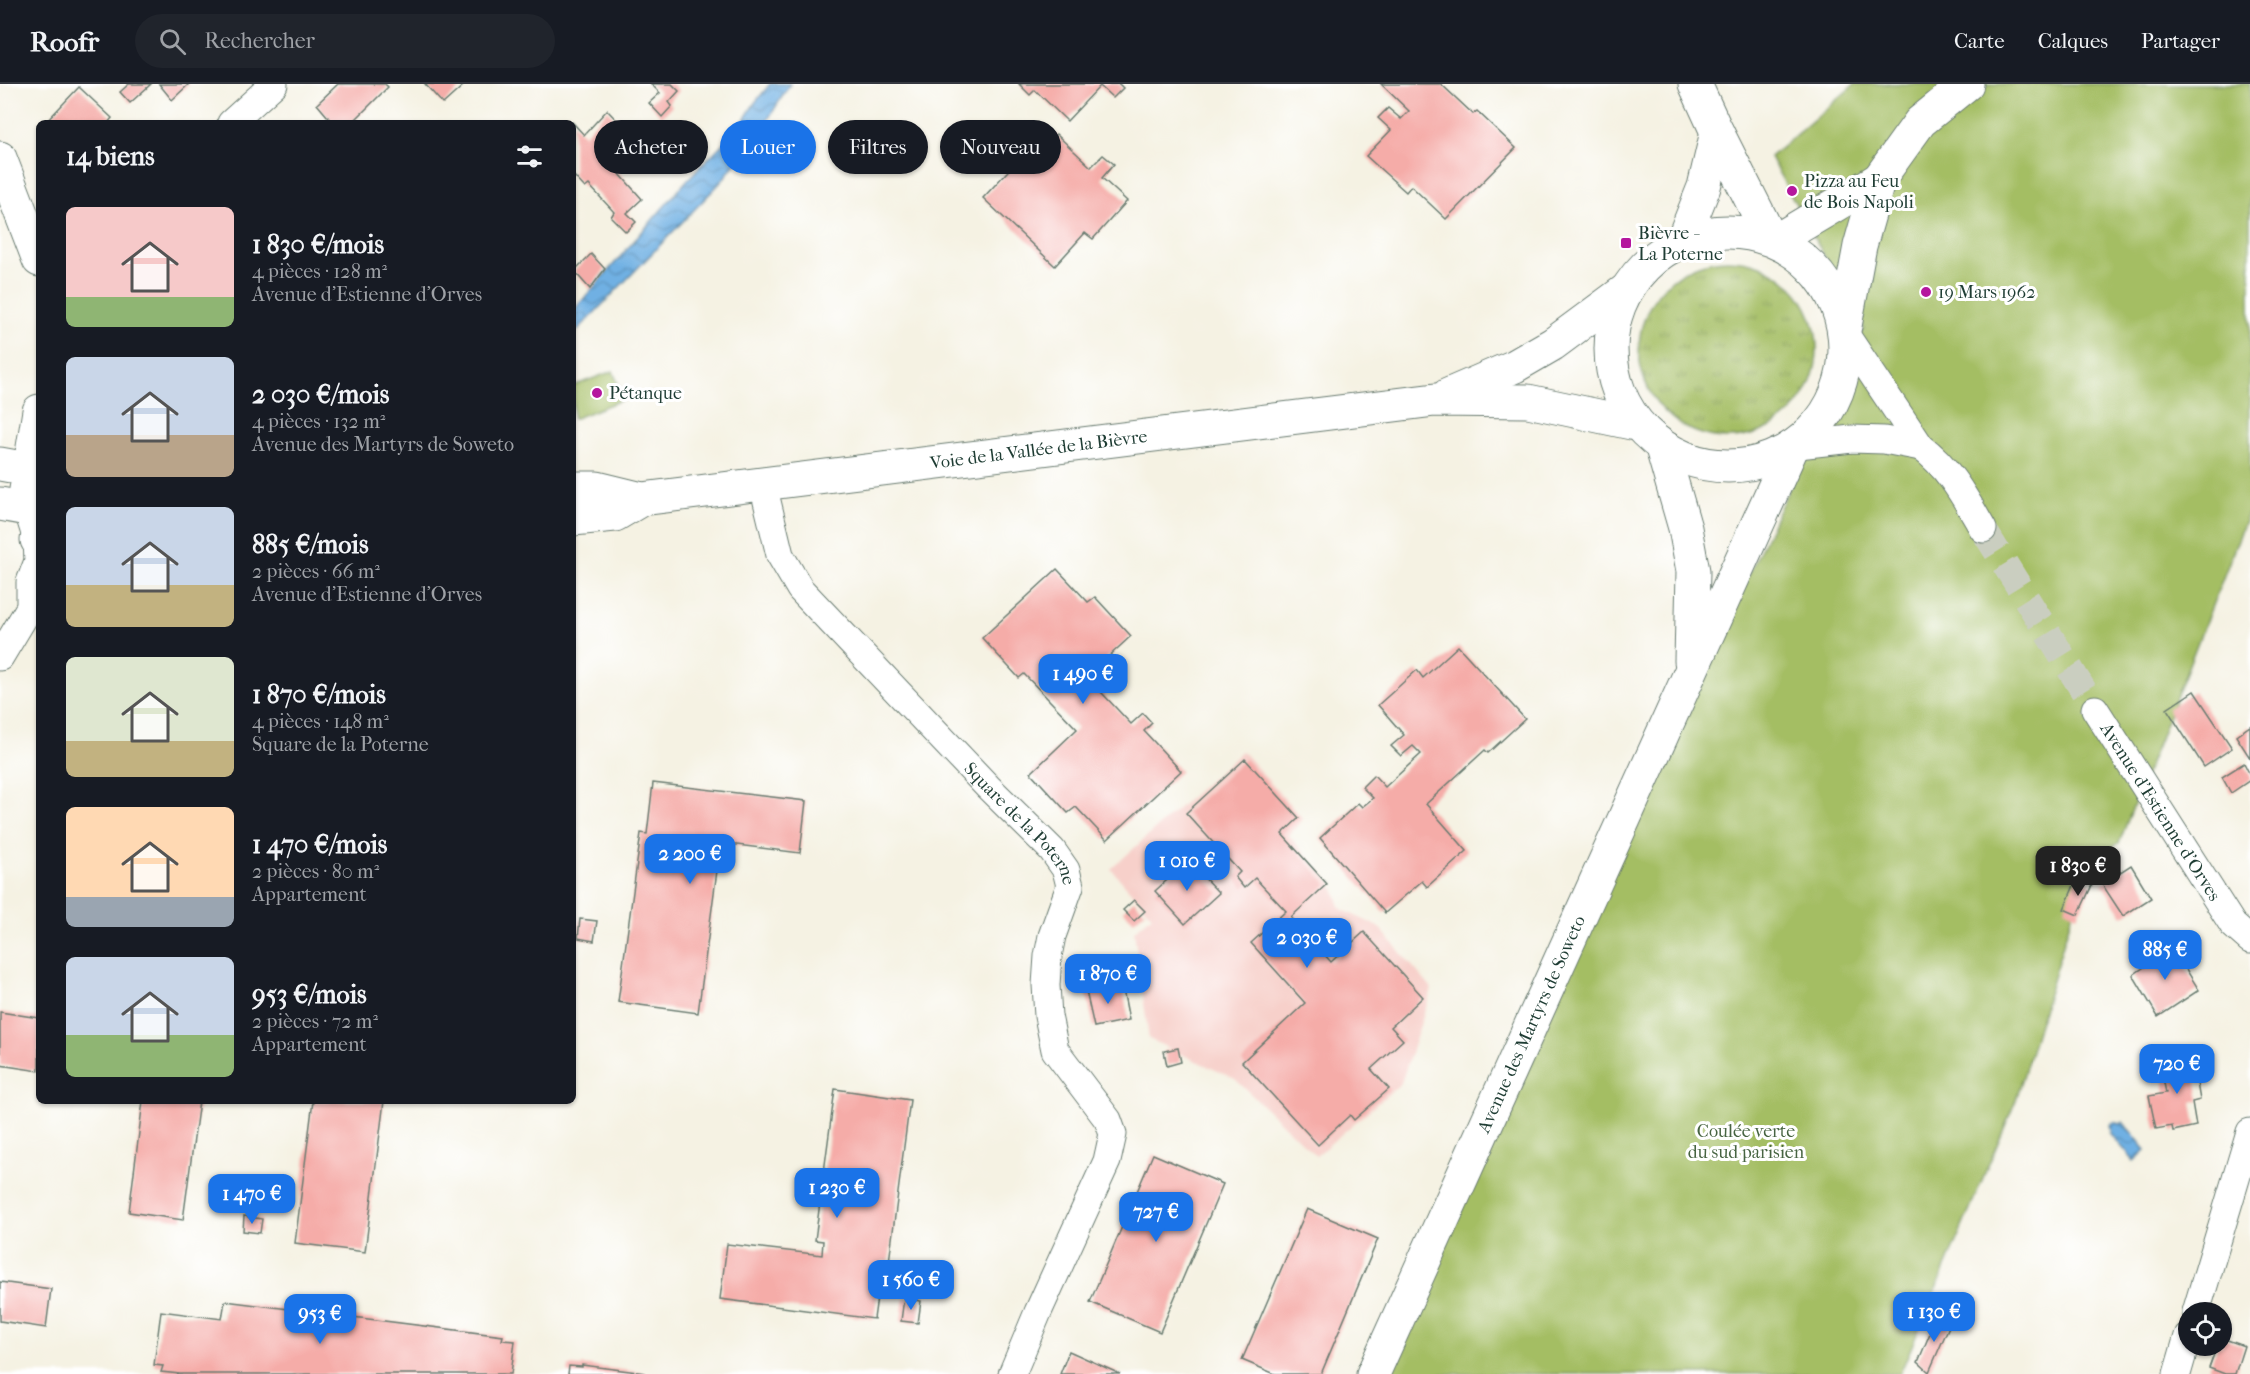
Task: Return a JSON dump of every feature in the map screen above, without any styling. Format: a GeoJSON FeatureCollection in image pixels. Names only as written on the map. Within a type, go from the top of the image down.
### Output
{"type":"FeatureCollection","features":[{"type":"Feature","properties":{"kind":"main road"},"geometry":{"type":"LineString","coordinates":[[1695,84],[1773,240]]}},
{"type":"Feature","properties":{"kind":"main road"},"geometry":{"type":"LineString","coordinates":[[1845,331],[1836,300],[1821,276],[1800,255],[1773,240],[1723,232],[1682,242],[1647,263],[1626,290],[1613,323],[1610,359],[1618,393],[1636,424],[1662,448],[1704,465],[1749,466],[1795,447],[1827,415],[1844,376],[1845,331],[1860,246],[1880,179],[1920,122],[1968,84]]}},
{"type":"Feature","properties":{"kind":"main road"},"geometry":{"type":"LineString","coordinates":[[1682,242],[1704,187],[1717,132]]}},
{"type":"Feature","properties":{"kind":"main road"},"geometry":{"type":"LineString","coordinates":[[0,158],[36,252]]}},
{"type":"Feature","properties":{"kind":"main road"},"geometry":{"type":"LineString","coordinates":[[1773,240],[1880,179]]}},
{"type":"Feature","properties":{"kind":"main road","name":"Voie de la Vallée de la Bièvre"},"geometry":{"type":"LineString","coordinates":[[1435,400],[1534,356],[1626,290]]}},
{"type":"Feature","properties":{"kind":"main road","name":"Voie de la Vallée de la Bièvre"},"geometry":{"type":"LineString","coordinates":[[576,488],[597,488],[642,499],[1435,400],[1528,401],[1636,424]]}},
{"type":"Feature","properties":{"kind":"main road"},"geometry":{"type":"LineString","coordinates":[[25,497],[36,429]]}},
{"type":"Feature","properties":{"kind":"main road","name":"Avenue des Martyrs de Soweto"},"geometry":{"type":"LineString","coordinates":[[1372,1374],[1795,447]]}},
{"type":"Feature","properties":{"kind":"main road","name":"Avenue des Martyrs de Soweto"},"geometry":{"type":"LineString","coordinates":[[1662,448],[1685,528],[1693,571],[1690,673]]}},
{"type":"Feature","properties":{"kind":"main road","name":"Voie de la Vallée de la Bièvre"},"geometry":{"type":"LineString","coordinates":[[576,519],[615,514],[642,499]]}},
{"type":"Feature","properties":{"kind":"street"},"geometry":{"type":"LineString","coordinates":[[234,120],[274,84]]}},
{"type":"Feature","properties":{"kind":"street"},"geometry":{"type":"LineString","coordinates":[[1845,331],[1921,447]]}},
{"type":"Feature","properties":{"kind":"street"},"geometry":{"type":"LineString","coordinates":[[1795,447],[1852,439],[1884,440],[1921,447],[1930,453],[1956,483],[1983,529]]}},
{"type":"Feature","properties":{"kind":"street","name":"Square de la Poterne"},"geometry":{"type":"LineString","coordinates":[[763,485],[780,555],[800,589],[1052,850],[1066,870],[1070,886],[1052,936],[1048,956],[1046,985],[1048,1016],[1055,1050],[1108,1120],[1113,1134],[1112,1145],[1107,1161],[1012,1374]]}},
{"type":"Feature","properties":{"kind":"street"},"geometry":{"type":"LineString","coordinates":[[25,497],[36,551]]}},
{"type":"Feature","properties":{"kind":"street"},"geometry":{"type":"LineString","coordinates":[[0,657],[34,606],[30,582],[36,566]]}},
{"type":"Feature","properties":{"kind":"street","name":"Avenue d'Estienne d'Orves"},"geometry":{"type":"LineString","coordinates":[[2095,709],[2233,925],[2250,940]]}},
{"type":"Feature","properties":{"kind":"street"},"geometry":{"type":"LineString","coordinates":[[2199,1302],[2250,1132]]}},
{"type":"Feature","properties":{"kind":"street"},"geometry":{"type":"LineString","coordinates":[[2177,1374],[2182,1356]]}},
{"type":"Feature","properties":{"kind":"shaded area"},"geometry":{"type":"Polygon","coordinates":[[[1242,751],[1303,819],[1288,835],[1332,883],[1341,909],[1379,927],[1432,989],[1401,1083],[1316,1156],[1235,1079],[1149,1039],[1134,931],[1152,916],[1111,869],[1242,751]]]}},
{"type":"Feature","properties":{"kind":"green space","name":"Coulée verte du sud parisien"},"geometry":{"type":"Polygon","coordinates":[[[1855,84],[2250,84],[2250,509],[2119,843],[2088,862],[2016,1100],[1900,1374],[1387,1374],[1691,698],[1864,328],[1770,157],[1855,84]]]}},
{"type":"Feature","properties":{"kind":"green space"},"geometry":{"type":"Polygon","coordinates":[[[1728,260],[1745,261],[1762,267],[1778,275],[1791,286],[1802,299],[1810,315],[1816,332],[1816,366],[1810,383],[1802,399],[1791,412],[1778,423],[1762,431],[1745,437],[1728,438],[1711,437],[1694,431],[1678,423],[1665,412],[1654,399],[1646,383],[1640,366],[1639,349],[1640,332],[1646,315],[1654,299],[1665,286],[1678,275],[1694,267],[1711,261],[1728,260]]]}},
{"type":"Feature","properties":{"kind":"green space","name":"Pétanque"},"geometry":{"type":"Polygon","coordinates":[[[613,371],[624,399],[576,418],[576,385],[613,371]]]}},
{"type":"Feature","properties":{"kind":"water"},"geometry":{"type":"Polygon","coordinates":[[[770,84],[790,84],[768,120],[744,120],[770,84]]]}},
{"type":"Feature","properties":{"kind":"water"},"geometry":{"type":"Polygon","coordinates":[[[720,146],[720,174],[727,174],[576,332],[576,308],[693,174],[708,174],[708,159],[720,146]]]}},
{"type":"Feature","properties":{"kind":"water"},"geometry":{"type":"Polygon","coordinates":[[[2114,1122],[2121,1124],[2123,1122],[2146,1150],[2134,1161],[2110,1133],[2112,1132],[2110,1126],[2114,1122]]]}},
{"type":"Feature","properties":{"kind":"building"},"geometry":{"type":"Polygon","coordinates":[[[129,84],[151,84],[130,103],[120,92],[129,84]]]}},
{"type":"Feature","properties":{"kind":"building"},"geometry":{"type":"Polygon","coordinates":[[[159,84],[189,84],[172,100],[159,84]]]}},
{"type":"Feature","properties":{"kind":"building"},"geometry":{"type":"Polygon","coordinates":[[[338,84],[385,84],[388,87],[355,120],[330,120],[317,104],[338,84]]]}},
{"type":"Feature","properties":{"kind":"building"},"geometry":{"type":"Polygon","coordinates":[[[425,84],[465,84],[443,104],[425,84]]]}},
{"type":"Feature","properties":{"kind":"building"},"geometry":{"type":"Polygon","coordinates":[[[651,84],[672,84],[679,91],[669,102],[672,106],[662,117],[649,103],[660,93],[651,84]]]}},
{"type":"Feature","properties":{"kind":"building"},"geometry":{"type":"Polygon","coordinates":[[[1019,84],[1119,84],[1123,88],[1113,98],[1100,86],[1067,121],[1035,90],[1030,95],[1019,84]]]}},
{"type":"Feature","properties":{"kind":"building"},"geometry":{"type":"Polygon","coordinates":[[[1381,84],[1441,84],[1473,114],[1477,111],[1516,148],[1446,219],[1411,186],[1406,192],[1366,156],[1391,130],[1378,118],[1388,108],[1401,119],[1409,111],[1381,84]]]}},
{"type":"Feature","properties":{"kind":"building"},"geometry":{"type":"Polygon","coordinates":[[[79,87],[112,118],[110,120],[48,120],[79,87]]]}},
{"type":"Feature","properties":{"kind":"building"},"geometry":{"type":"Polygon","coordinates":[[[607,110],[616,120],[598,120],[607,110]]]}},
{"type":"Feature","properties":{"kind":"building"},"geometry":{"type":"Polygon","coordinates":[[[594,124],[594,174],[620,174],[642,199],[627,213],[636,222],[626,232],[611,217],[614,212],[589,185],[585,188],[576,178],[576,126],[584,135],[594,124]]]}},
{"type":"Feature","properties":{"kind":"building"},"geometry":{"type":"Polygon","coordinates":[[[1061,139],[1091,167],[1103,155],[1114,164],[1102,178],[1127,201],[1093,239],[1085,233],[1055,266],[983,198],[1005,174],[1061,174],[1061,139]]]}},
{"type":"Feature","properties":{"kind":"building"},"geometry":{"type":"Polygon","coordinates":[[[591,254],[605,269],[590,289],[576,273],[576,269],[591,254]]]}},
{"type":"Feature","properties":{"kind":"building"},"geometry":{"type":"Polygon","coordinates":[[[1057,569],[1088,602],[1095,597],[1131,636],[1106,659],[1118,672],[1107,682],[1095,670],[1087,677],[1131,724],[1143,713],[1152,723],[1144,731],[1181,771],[1107,840],[1076,807],[1068,813],[1031,773],[1077,729],[1024,674],[1019,678],[982,638],[1057,569]]]}},
{"type":"Feature","properties":{"kind":"building"},"geometry":{"type":"Polygon","coordinates":[[[1458,646],[1525,719],[1488,753],[1485,750],[1426,804],[1467,851],[1427,887],[1422,881],[1385,913],[1320,838],[1358,803],[1362,807],[1373,798],[1362,787],[1374,775],[1385,787],[1421,754],[1413,746],[1401,756],[1391,746],[1404,735],[1378,705],[1417,670],[1423,678],[1458,646]]]}},
{"type":"Feature","properties":{"kind":"building"},"geometry":{"type":"Polygon","coordinates":[[[2194,691],[2232,748],[2204,767],[2167,709],[2194,691]]]}},
{"type":"Feature","properties":{"kind":"building"},"geometry":{"type":"Polygon","coordinates":[[[2250,726],[2250,758],[2236,736],[2250,726]]]}},
{"type":"Feature","properties":{"kind":"building"},"geometry":{"type":"Polygon","coordinates":[[[1245,759],[1299,818],[1282,834],[1327,884],[1291,917],[1331,962],[1364,932],[1423,997],[1391,1027],[1403,1040],[1371,1069],[1389,1089],[1354,1120],[1350,1115],[1318,1145],[1242,1062],[1305,1003],[1251,943],[1286,911],[1255,878],[1244,888],[1235,877],[1240,872],[1186,813],[1245,759]]]}},
{"type":"Feature","properties":{"kind":"building"},"geometry":{"type":"Polygon","coordinates":[[[2244,763],[2250,780],[2231,793],[2222,777],[2244,763]]]}},
{"type":"Feature","properties":{"kind":"building"},"geometry":{"type":"Polygon","coordinates":[[[653,783],[806,801],[800,853],[697,840],[695,860],[718,863],[698,1013],[618,1002],[641,833],[647,834],[653,783]]]}},
{"type":"Feature","properties":{"kind":"building"},"geometry":{"type":"Polygon","coordinates":[[[1188,861],[1219,893],[1185,924],[1155,891],[1188,861]]]}},
{"type":"Feature","properties":{"kind":"building"},"geometry":{"type":"Polygon","coordinates":[[[2131,865],[2151,898],[2123,916],[2102,884],[2131,865]]]}},
{"type":"Feature","properties":{"kind":"building"},"geometry":{"type":"Polygon","coordinates":[[[2077,878],[2092,885],[2078,915],[2064,909],[2077,878]]]}},
{"type":"Feature","properties":{"kind":"building"},"geometry":{"type":"Polygon","coordinates":[[[1134,900],[1145,911],[1134,921],[1123,910],[1134,900]]]}},
{"type":"Feature","properties":{"kind":"building"},"geometry":{"type":"Polygon","coordinates":[[[580,919],[597,921],[594,941],[578,938],[580,919]]]}},
{"type":"Feature","properties":{"kind":"building"},"geometry":{"type":"Polygon","coordinates":[[[2161,948],[2164,954],[2173,948],[2199,990],[2158,1017],[2133,975],[2147,965],[2144,959],[2161,948]]]}},
{"type":"Feature","properties":{"kind":"building"},"geometry":{"type":"Polygon","coordinates":[[[1122,984],[1129,1020],[1094,1027],[1086,991],[1122,984]]]}},
{"type":"Feature","properties":{"kind":"building"},"geometry":{"type":"Polygon","coordinates":[[[0,1012],[36,1018],[36,1071],[0,1065],[0,1012]]]}},
{"type":"Feature","properties":{"kind":"building"},"geometry":{"type":"Polygon","coordinates":[[[1178,1048],[1181,1062],[1167,1066],[1164,1051],[1178,1048]]]}},
{"type":"Feature","properties":{"kind":"building"},"geometry":{"type":"Polygon","coordinates":[[[2191,1049],[2200,1100],[2192,1102],[2196,1126],[2173,1131],[2172,1126],[2156,1129],[2149,1096],[2166,1093],[2161,1068],[2191,1049]]]}},
{"type":"Feature","properties":{"kind":"building"},"geometry":{"type":"Polygon","coordinates":[[[835,1089],[910,1100],[889,1262],[882,1261],[874,1319],[720,1299],[727,1244],[822,1255],[823,1241],[815,1240],[835,1089]]]}},
{"type":"Feature","properties":{"kind":"building"},"geometry":{"type":"Polygon","coordinates":[[[143,1104],[199,1104],[183,1220],[129,1212],[143,1104]]]}},
{"type":"Feature","properties":{"kind":"building"},"geometry":{"type":"Polygon","coordinates":[[[313,1104],[384,1104],[365,1252],[295,1243],[313,1104]]]}},
{"type":"Feature","properties":{"kind":"building"},"geometry":{"type":"Polygon","coordinates":[[[1153,1154],[1223,1184],[1160,1332],[1090,1302],[1153,1154]]]}},
{"type":"Feature","properties":{"kind":"building"},"geometry":{"type":"Polygon","coordinates":[[[1307,1209],[1378,1239],[1321,1374],[1275,1374],[1242,1360],[1307,1209]]]}},
{"type":"Feature","properties":{"kind":"building"},"geometry":{"type":"Polygon","coordinates":[[[244,1216],[262,1219],[260,1233],[243,1231],[244,1216]]]}},
{"type":"Feature","properties":{"kind":"building"},"geometry":{"type":"Polygon","coordinates":[[[0,1282],[51,1289],[46,1328],[0,1321],[0,1282]]]}},
{"type":"Feature","properties":{"kind":"building"},"geometry":{"type":"Polygon","coordinates":[[[904,1298],[921,1301],[918,1323],[901,1321],[904,1298]]]}},
{"type":"Feature","properties":{"kind":"building"},"geometry":{"type":"Polygon","coordinates":[[[225,1301],[503,1336],[502,1340],[515,1341],[511,1374],[180,1374],[161,1372],[163,1366],[154,1365],[161,1311],[222,1319],[225,1301]]]}},
{"type":"Feature","properties":{"kind":"building"},"geometry":{"type":"Polygon","coordinates":[[[1938,1314],[1950,1324],[1929,1372],[1918,1362],[1938,1314]]]}},
{"type":"Feature","properties":{"kind":"building"},"geometry":{"type":"Polygon","coordinates":[[[2232,1342],[2244,1346],[2235,1374],[2225,1374],[2209,1368],[2213,1356],[2232,1356],[2232,1342]]]}},
{"type":"Feature","properties":{"kind":"building"},"geometry":{"type":"Polygon","coordinates":[[[1069,1351],[1120,1374],[1060,1374],[1069,1351]]]}},
{"type":"Feature","properties":{"kind":"building"},"geometry":{"type":"Polygon","coordinates":[[[582,1365],[645,1374],[568,1374],[569,1366],[582,1367],[582,1365]]]}},
{"type":"Feature","properties":{"kind":"tunnel"},"geometry":{"type":"LineString","coordinates":[[1983,529],[2095,709]]}},
{"type":"Feature","properties":{"kind":"place","name":"Pizza au Feu de Bois Napoli"},"geometry":{"type":"Point","coordinates":[1792,191]}},
{"type":"Feature","properties":{"kind":"place","name":"Bièvre - La Poterne"},"geometry":{"type":"Point","coordinates":[1626,243]}},
{"type":"Feature","properties":{"kind":"place","name":"19 Mars 1962"},"geometry":{"type":"Point","coordinates":[1926,292]}},
{"type":"Feature","properties":{"kind":"place","name":"Pétanque"},"geometry":{"type":"Point","coordinates":[597,393]}}]}
